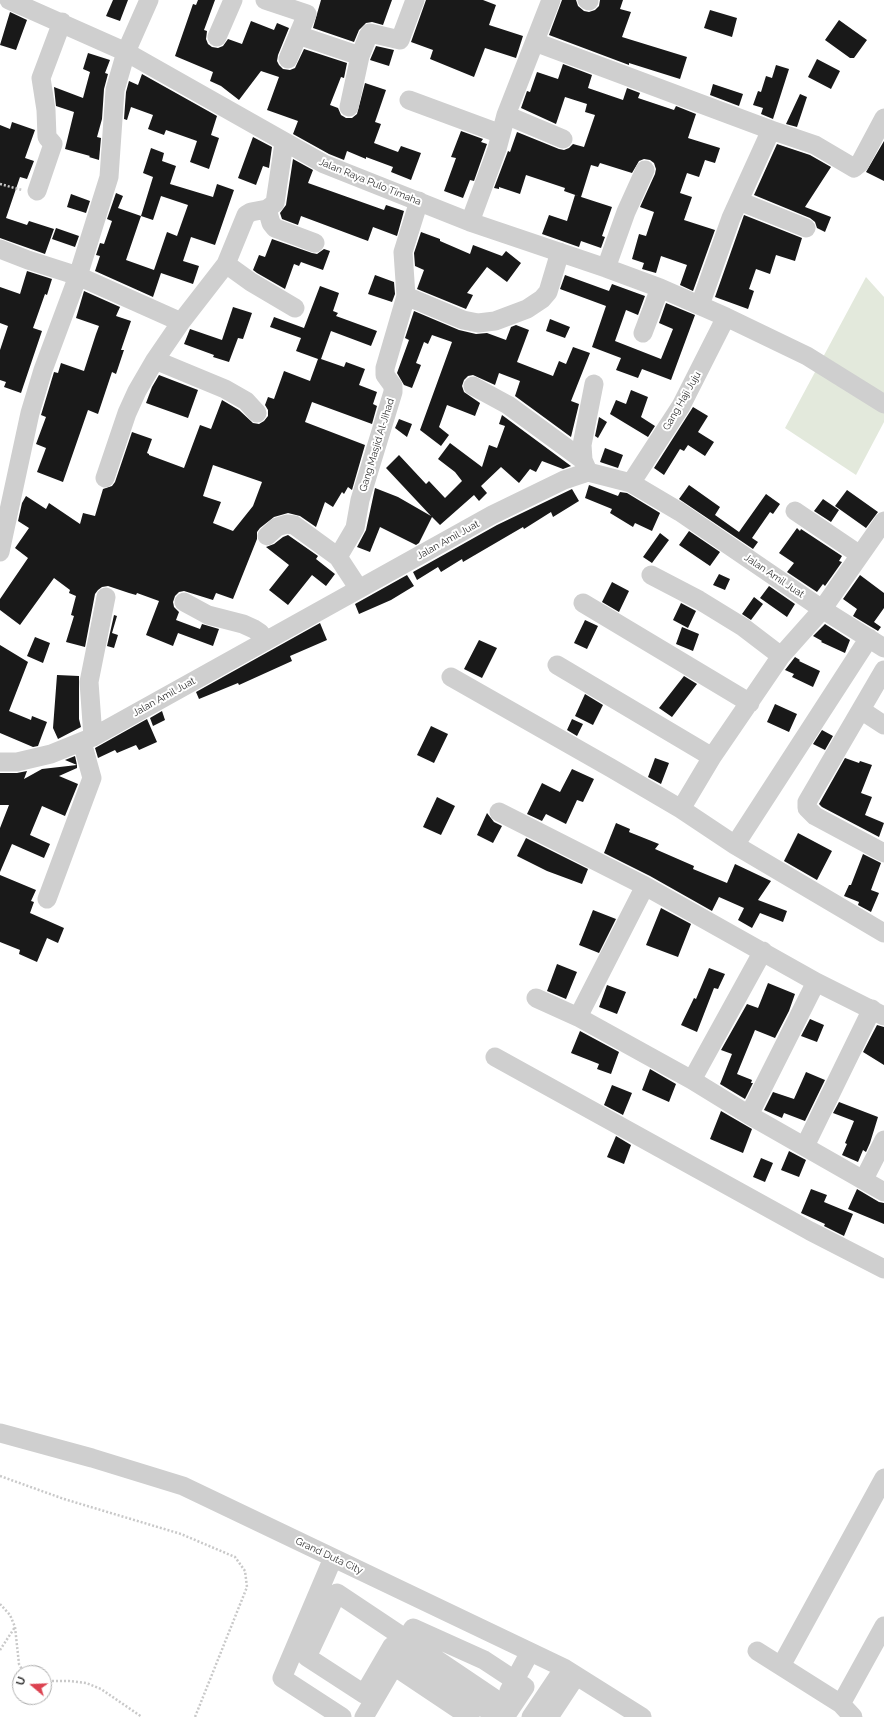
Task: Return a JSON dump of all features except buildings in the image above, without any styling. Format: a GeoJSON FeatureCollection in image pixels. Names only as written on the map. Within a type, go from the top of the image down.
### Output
{"type":"FeatureCollection","features":[{"type":"Feature","properties":{"kind":"street","name":"Jalan Raya Pulo Timaha"},"geometry":{"type":"LineString","coordinates":[[8,0],[62,22],[126,52],[284,143],[329,166],[470,222],[606,268],[700,305],[807,356],[884,404]]}},
{"type":"Feature","properties":{"kind":"street"},"geometry":{"type":"LineString","coordinates":[[0,552],[30,413],[43,370],[78,276],[109,177],[114,96],[126,52],[149,0]]}},
{"type":"Feature","properties":{"kind":"street"},"geometry":{"type":"LineString","coordinates":[[217,37],[233,0]]}},
{"type":"Feature","properties":{"kind":"street"},"geometry":{"type":"LineString","coordinates":[[265,0],[311,7],[288,59]]}},
{"type":"Feature","properties":{"kind":"street"},"geometry":{"type":"LineString","coordinates":[[349,107],[360,56],[368,36],[370,33],[400,40],[415,0]]}},
{"type":"Feature","properties":{"kind":"street"},"geometry":{"type":"LineString","coordinates":[[470,222],[501,134],[506,115],[551,0]]}},
{"type":"Feature","properties":{"kind":"street"},"geometry":{"type":"LineString","coordinates":[[37,191],[53,144],[47,137],[46,110],[41,78],[62,22]]}},
{"type":"Feature","properties":{"kind":"street"},"geometry":{"type":"LineString","coordinates":[[298,35],[360,56]]}},
{"type":"Feature","properties":{"kind":"street"},"geometry":{"type":"LineString","coordinates":[[535,42],[815,145],[854,168],[860,163],[884,118]]}},
{"type":"Feature","properties":{"kind":"street"},"geometry":{"type":"LineString","coordinates":[[409,100],[501,134]]}},
{"type":"Feature","properties":{"kind":"street"},"geometry":{"type":"LineString","coordinates":[[506,115],[563,138]]}},
{"type":"Feature","properties":{"kind":"street"},"geometry":{"type":"LineString","coordinates":[[700,305],[731,218],[771,130]]}},
{"type":"Feature","properties":{"kind":"street"},"geometry":{"type":"LineString","coordinates":[[105,478],[127,413],[137,391],[155,360],[181,322],[226,264],[246,215],[251,212],[267,209],[273,205],[276,199],[277,179],[284,143]]}},
{"type":"Feature","properties":{"kind":"street"},"geometry":{"type":"LineString","coordinates":[[606,268],[626,212],[645,170]]}},
{"type":"Feature","properties":{"kind":"street"},"geometry":{"type":"LineString","coordinates":[[739,201],[806,228]]}},
{"type":"Feature","properties":{"kind":"street","name":"Gang Masjid Al-Jihad"},"geometry":{"type":"LineString","coordinates":[[338,557],[355,528],[360,500],[393,395],[393,388],[385,374],[385,368],[406,296],[403,252],[419,202]]}},
{"type":"Feature","properties":{"kind":"street"},"geometry":{"type":"LineString","coordinates":[[267,209],[271,223],[275,228],[315,243]]}},
{"type":"Feature","properties":{"kind":"street"},"geometry":{"type":"LineString","coordinates":[[0,249],[28,260],[78,276],[181,322]]}},
{"type":"Feature","properties":{"kind":"street"},"geometry":{"type":"LineString","coordinates":[[406,296],[463,320],[478,323],[495,321],[527,309],[548,292],[560,252]]}},
{"type":"Feature","properties":{"kind":"street"},"geometry":{"type":"LineString","coordinates":[[226,264],[251,282],[295,308]]}},
{"type":"Feature","properties":{"kind":"street"},"geometry":{"type":"LineString","coordinates":[[643,333],[660,288]]}},
{"type":"Feature","properties":{"kind":"street","name":"Gang Haji Juju"},"geometry":{"type":"LineString","coordinates":[[631,483],[681,406],[726,317]]}},
{"type":"Feature","properties":{"kind":"street"},"geometry":{"type":"LineString","coordinates":[[155,360],[226,389],[246,401],[257,413]]}},
{"type":"Feature","properties":{"kind":"street"},"geometry":{"type":"LineString","coordinates":[[586,466],[583,435],[594,384]]}},
{"type":"Feature","properties":{"kind":"street"},"geometry":{"type":"LineString","coordinates":[[473,386],[508,405],[586,466]]}},
{"type":"Feature","properties":{"kind":"street","name":"Jalan Amil Juat"},"geometry":{"type":"LineString","coordinates":[[0,762],[28,760],[51,754],[87,740],[492,515],[564,480],[586,466],[631,483],[680,512],[821,611],[871,643]]}},
{"type":"Feature","properties":{"kind":"street"},"geometry":{"type":"LineString","coordinates":[[795,511],[860,555]]}},
{"type":"Feature","properties":{"kind":"street"},"geometry":{"type":"LineString","coordinates":[[680,809],[712,757],[781,656],[821,611],[884,521]]}},
{"type":"Feature","properties":{"kind":"street"},"geometry":{"type":"LineString","coordinates":[[267,536],[277,527],[287,524],[294,525],[338,557],[359,589]]}},
{"type":"Feature","properties":{"kind":"street"},"geometry":{"type":"LineString","coordinates":[[651,575],[699,600],[744,627],[781,656]]}},
{"type":"Feature","properties":{"kind":"street"},"geometry":{"type":"LineString","coordinates":[[47,899],[92,778],[87,740],[89,682],[106,597]]}},
{"type":"Feature","properties":{"kind":"street"},"geometry":{"type":"LineString","coordinates":[[184,602],[208,615],[243,624],[254,629],[260,632],[266,641]]}},
{"type":"Feature","properties":{"kind":"street"},"geometry":{"type":"LineString","coordinates":[[583,603],[750,702]]}},
{"type":"Feature","properties":{"kind":"street"},"geometry":{"type":"LineString","coordinates":[[735,845],[871,643]]}},
{"type":"Feature","properties":{"kind":"street"},"geometry":{"type":"LineString","coordinates":[[557,665],[712,757]]}},
{"type":"Feature","properties":{"kind":"street"},"geometry":{"type":"LineString","coordinates":[[884,670],[808,799],[807,806],[815,816],[884,853]]}},
{"type":"Feature","properties":{"kind":"street"},"geometry":{"type":"LineString","coordinates":[[452,677],[680,809],[735,845],[884,933]]}},
{"type":"Feature","properties":{"kind":"street"},"geometry":{"type":"LineString","coordinates":[[861,710],[884,724]]}},
{"type":"Feature","properties":{"kind":"street"},"geometry":{"type":"LineString","coordinates":[[499,812],[645,886],[816,982],[878,1012],[805,1146]]}},
{"type":"Feature","properties":{"kind":"street"},"geometry":{"type":"LineString","coordinates":[[578,1017],[645,886]]}},
{"type":"Feature","properties":{"kind":"street"},"geometry":{"type":"LineString","coordinates":[[692,1080],[762,952]]}},
{"type":"Feature","properties":{"kind":"street"},"geometry":{"type":"LineString","coordinates":[[749,1115],[816,982]]}},
{"type":"Feature","properties":{"kind":"street"},"geometry":{"type":"LineString","coordinates":[[536,998],[578,1017],[692,1080],[749,1115],[864,1179],[884,1192]]}},
{"type":"Feature","properties":{"kind":"street"},"geometry":{"type":"LineString","coordinates":[[495,1058],[810,1232],[884,1269]]}},
{"type":"Feature","properties":{"kind":"street"},"geometry":{"type":"LineString","coordinates":[[864,1179],[884,1140]]}},
{"type":"Feature","properties":{"kind":"street","name":"Grand Duta City"},"geometry":{"type":"LineString","coordinates":[[0,1433],[92,1458],[183,1486],[570,1672],[642,1717]]}},
{"type":"Feature","properties":{"kind":"street"},"geometry":{"type":"LineString","coordinates":[[781,1666],[877,1509],[884,1478]]}},
{"type":"Feature","properties":{"kind":"street"},"geometry":{"type":"LineString","coordinates":[[333,1558],[282,1678],[342,1717]]}},
{"type":"Feature","properties":{"kind":"street"},"geometry":{"type":"LineString","coordinates":[[337,1593],[406,1639],[498,1713],[392,1646],[364,1694],[307,1657],[337,1593]]}},
{"type":"Feature","properties":{"kind":"street"},"geometry":{"type":"LineString","coordinates":[[757,1651],[847,1711],[884,1626]]}},
{"type":"Feature","properties":{"kind":"street"},"geometry":{"type":"LineString","coordinates":[[406,1639],[413,1628],[484,1660],[516,1681]]}},
{"type":"Feature","properties":{"kind":"street"},"geometry":{"type":"LineString","coordinates":[[498,1713],[530,1652]]}},
{"type":"Feature","properties":{"kind":"street"},"geometry":{"type":"LineString","coordinates":[[364,1717],[394,1666],[470,1717]]}},
{"type":"Feature","properties":{"kind":"street"},"geometry":{"type":"LineString","coordinates":[[531,1717],[570,1672]]}},
{"type":"Feature","properties":{"kind":"street"},"geometry":{"type":"LineString","coordinates":[[548,1717],[570,1672]]}},
{"type":"Feature","properties":{"kind":"path"},"geometry":{"type":"LineString","coordinates":[[0,184],[32,193],[37,191]]}},
{"type":"Feature","properties":{"kind":"path"},"geometry":{"type":"LineString","coordinates":[[0,1476],[64,1499],[182,1534],[235,1557],[245,1571],[247,1586],[195,1717]]}},
{"type":"Feature","properties":{"kind":"path"},"geometry":{"type":"LineString","coordinates":[[0,1604],[10,1615],[15,1627],[20,1665]]}},
{"type":"Feature","properties":{"kind":"path"},"geometry":{"type":"LineString","coordinates":[[0,1650],[15,1627]]}},
{"type":"Feature","properties":{"kind":"path"},"geometry":{"type":"LineString","coordinates":[[52,1681],[86,1682],[101,1689],[142,1717]]}},
{"type":"Feature","properties":{"kind":"shaded area"},"geometry":{"type":"Polygon","coordinates":[[[866,277],[884,297],[884,422],[856,475],[785,428],[866,277]]]}}]}
